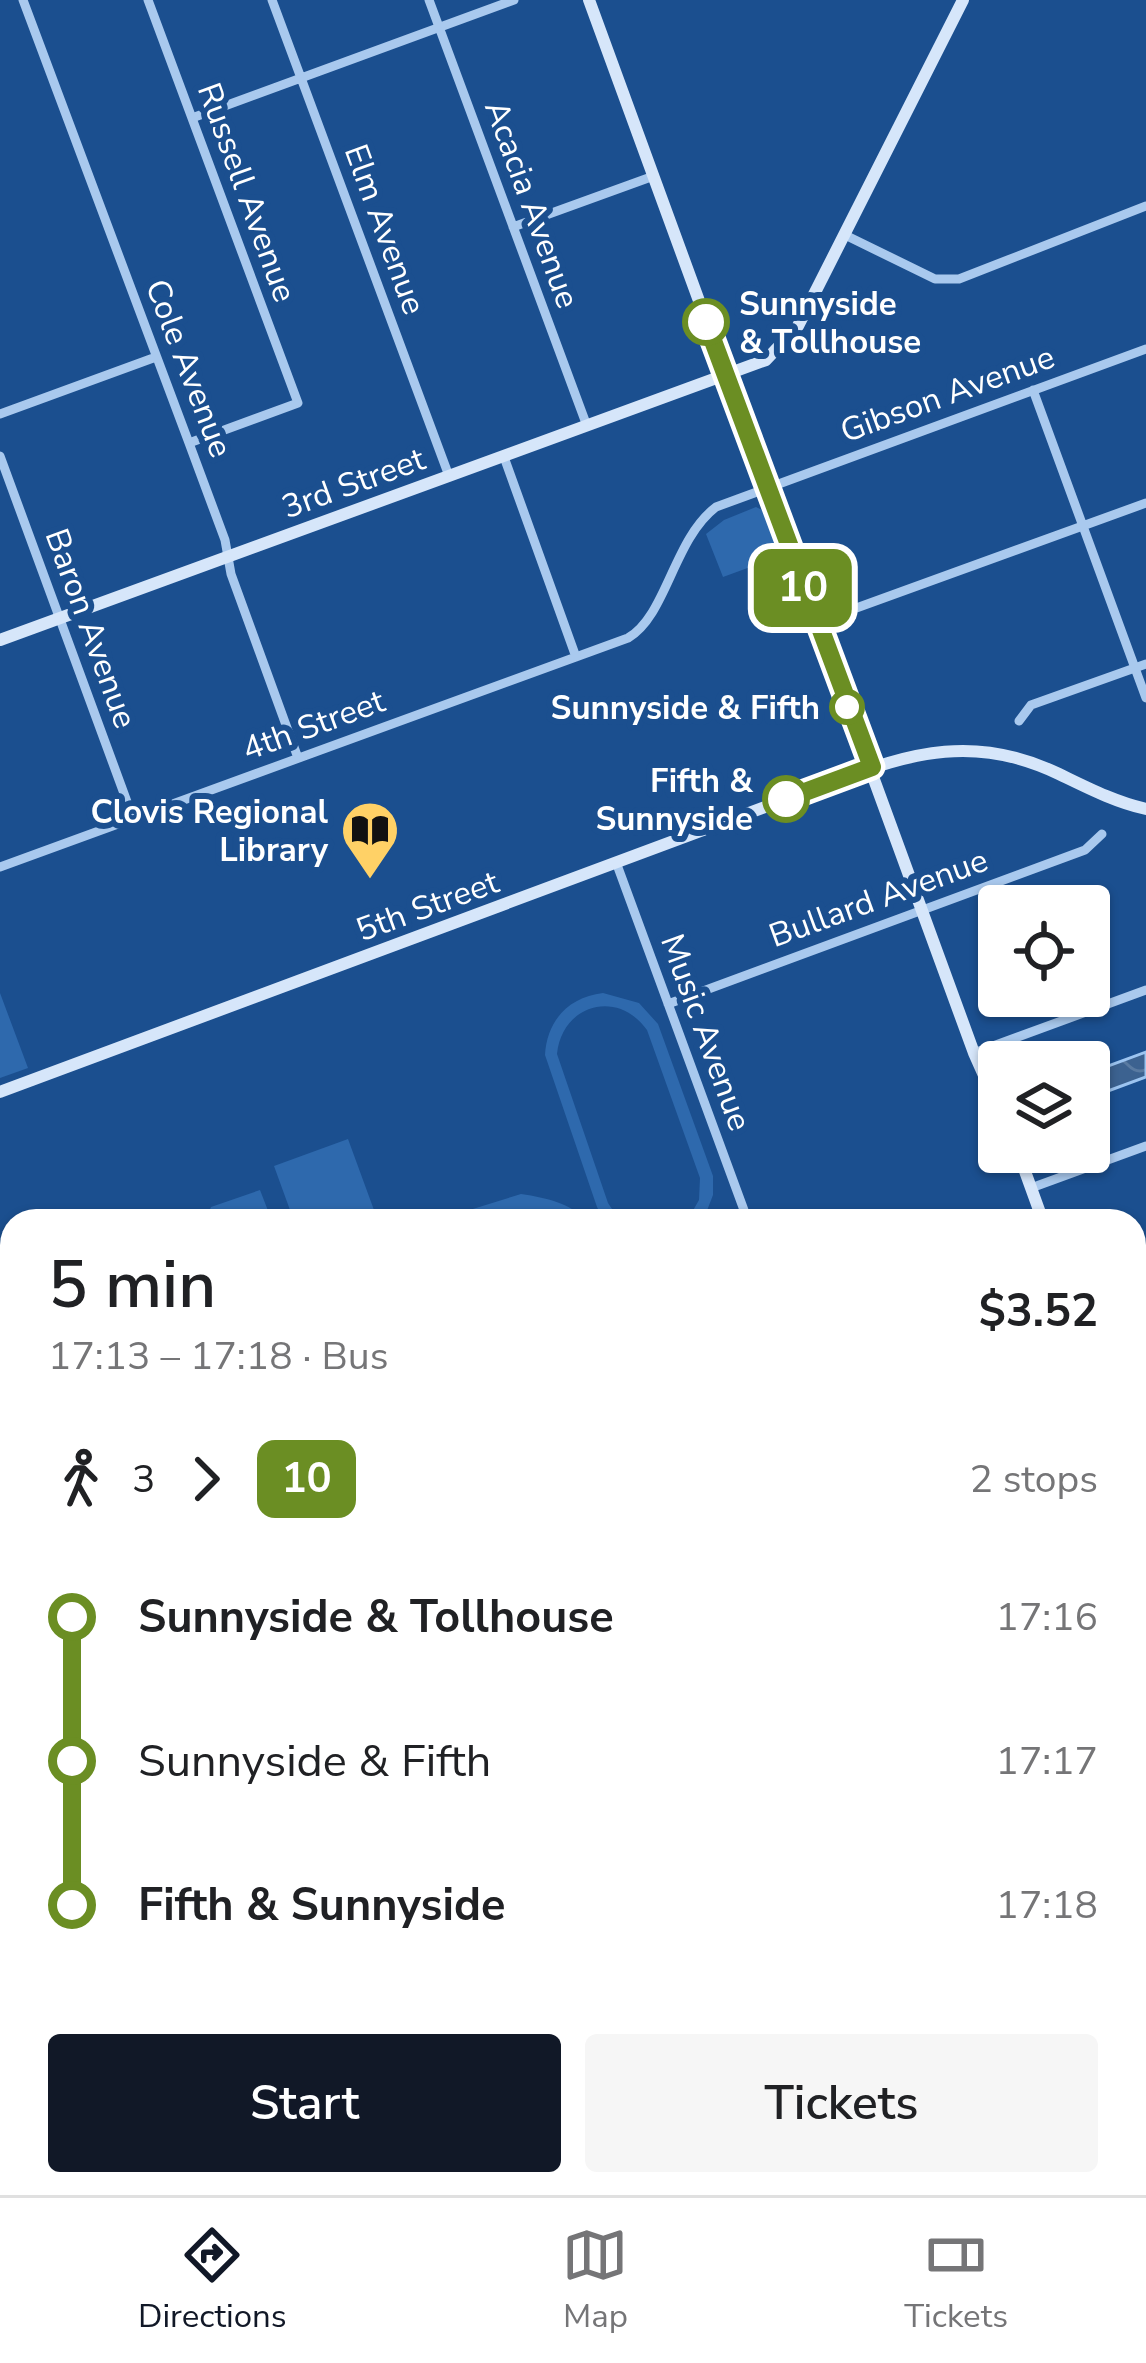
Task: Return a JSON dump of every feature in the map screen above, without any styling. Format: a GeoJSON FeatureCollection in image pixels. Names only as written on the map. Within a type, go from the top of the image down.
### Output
{"type":"FeatureCollection","features":[{"type":"Feature","properties":{"kind":"main road"},"geometry":{"type":"LineString","coordinates":[[589,0],[978,1062]]}},
{"type":"Feature","properties":{"kind":"main road","name":"3rd Street"},"geometry":{"type":"LineString","coordinates":[[0,640],[766,360],[787,342],[963,0]]}},
{"type":"Feature","properties":{"kind":"main road"},"geometry":{"type":"LineString","coordinates":[[872,767],[923,752],[977,750],[1042,767],[1146,809]]}},
{"type":"Feature","properties":{"kind":"main road","name":"5th Street"},"geometry":{"type":"LineString","coordinates":[[0,1092],[872,767]]}},
{"type":"Feature","properties":{"kind":"main road"},"geometry":{"type":"LineString","coordinates":[[1026,1173],[1039,1209]]}},
{"type":"Feature","properties":{"kind":"street","name":"Cole Avenue"},"geometry":{"type":"LineString","coordinates":[[23,0],[189,442],[298,758]]}},
{"type":"Feature","properties":{"kind":"street","name":"Russell Avenue"},"geometry":{"type":"LineString","coordinates":[[148,0],[298,403],[189,442]]}},
{"type":"Feature","properties":{"kind":"street","name":"Elm Avenue"},"geometry":{"type":"LineString","coordinates":[[272,0],[448,476]]}},
{"type":"Feature","properties":{"kind":"street","name":"Acacia Avenue"},"geometry":{"type":"LineString","coordinates":[[429,0],[586,427]]}},
{"type":"Feature","properties":{"kind":"street"},"geometry":{"type":"LineString","coordinates":[[192,118],[514,0]]}},
{"type":"Feature","properties":{"kind":"street"},"geometry":{"type":"LineString","coordinates":[[513,227],[651,177]]}},
{"type":"Feature","properties":{"kind":"street"},"geometry":{"type":"LineString","coordinates":[[845,235],[935,278],[959,279],[1146,206]]}},
{"type":"Feature","properties":{"kind":"street","name":"Gibson Avenue"},"geometry":{"type":"LineString","coordinates":[[642,628],[697,524],[722,504],[1146,349]]}},
{"type":"Feature","properties":{"kind":"street"},"geometry":{"type":"LineString","coordinates":[[0,414],[156,357]]}},
{"type":"Feature","properties":{"kind":"street"},"geometry":{"type":"LineString","coordinates":[[1033,390],[1140,666],[1146,698]]}},
{"type":"Feature","properties":{"kind":"street","name":"Baron Avenue"},"geometry":{"type":"LineString","coordinates":[[0,455],[133,818]]}},
{"type":"Feature","properties":{"kind":"street"},"geometry":{"type":"LineString","coordinates":[[504,457],[577,657]]}},
{"type":"Feature","properties":{"kind":"street"},"geometry":{"type":"LineString","coordinates":[[815,623],[1146,503]]}},
{"type":"Feature","properties":{"kind":"street","name":"4th Street"},"geometry":{"type":"LineString","coordinates":[[0,867],[577,657],[642,628]]}},
{"type":"Feature","properties":{"kind":"street"},"geometry":{"type":"LineString","coordinates":[[1019,721],[1031,706],[1140,666]]}},
{"type":"Feature","properties":{"kind":"street","name":"Bullard Avenue"},"geometry":{"type":"LineString","coordinates":[[668,1004],[1085,850],[1102,834]]}},
{"type":"Feature","properties":{"kind":"street","name":"Music Avenue"},"geometry":{"type":"LineString","coordinates":[[616,862],[744,1209]]}},
{"type":"Feature","properties":{"kind":"street"},"geometry":{"type":"LineString","coordinates":[[974,1053],[1146,990]]}},
{"type":"Feature","properties":{"kind":"street"},"geometry":{"type":"LineString","coordinates":[[1031,1188],[1146,1146]]}},
{"type":"Feature","properties":{"kind":"shaded area"},"geometry":{"type":"Polygon","coordinates":[[[756,507],[762,510],[780,556],[723,577],[706,534],[724,520],[756,507]]]}},
{"type":"Feature","properties":{"kind":"shaded area"},"geometry":{"type":"Polygon","coordinates":[[[0,993],[28,1068],[0,1078],[0,993]]]}},
{"type":"Feature","properties":{"kind":"shaded area"},"geometry":{"type":"Polygon","coordinates":[[[603,993],[639,1003],[658,1024],[713,1176],[708,1209],[694,1209],[700,1178],[647,1030],[635,1017],[607,1006],[593,1008],[569,1023],[557,1054],[612,1209],[598,1209],[545,1055],[555,1021],[570,1005],[603,993]]]}},
{"type":"Feature","properties":{"kind":"shaded area"},"geometry":{"type":"Polygon","coordinates":[[[348,1139],[374,1209],[290,1209],[274,1166],[348,1139]]]}},
{"type":"Feature","properties":{"kind":"shaded area"},"geometry":{"type":"Polygon","coordinates":[[[260,1190],[267,1209],[210,1209],[260,1190]]]}},
{"type":"Feature","properties":{"kind":"shaded area"},"geometry":{"type":"Polygon","coordinates":[[[521,1194],[571,1209],[473,1209],[521,1194]]]}},
{"type":"Feature","properties":{"kind":"water"},"geometry":{"type":"Polygon","coordinates":[[[1146,1052],[1146,1077],[1110,1090],[1110,1065],[1146,1052]]]}},
{"type":"Feature","properties":{"kind":"bus line","name":"10"},"geometry":{"type":"LineString","coordinates":[[706,322],[872,767],[786,799]]}},
{"type":"Feature","properties":{"kind":"place","name":"Sunnyside & Tollhouse"},"geometry":{"type":"Point","coordinates":[706,322]}},
{"type":"Feature","properties":{"kind":"place","name":"Sunnyside & Fifth"},"geometry":{"type":"Point","coordinates":[847,707]}},
{"type":"Feature","properties":{"kind":"place","name":"Fifth & Sunnyside"},"geometry":{"type":"Point","coordinates":[786,799]}},
{"type":"Feature","properties":{"kind":"place","name":"Clovis Regional Library"},"geometry":{"type":"Point","coordinates":[370,881]}}]}
